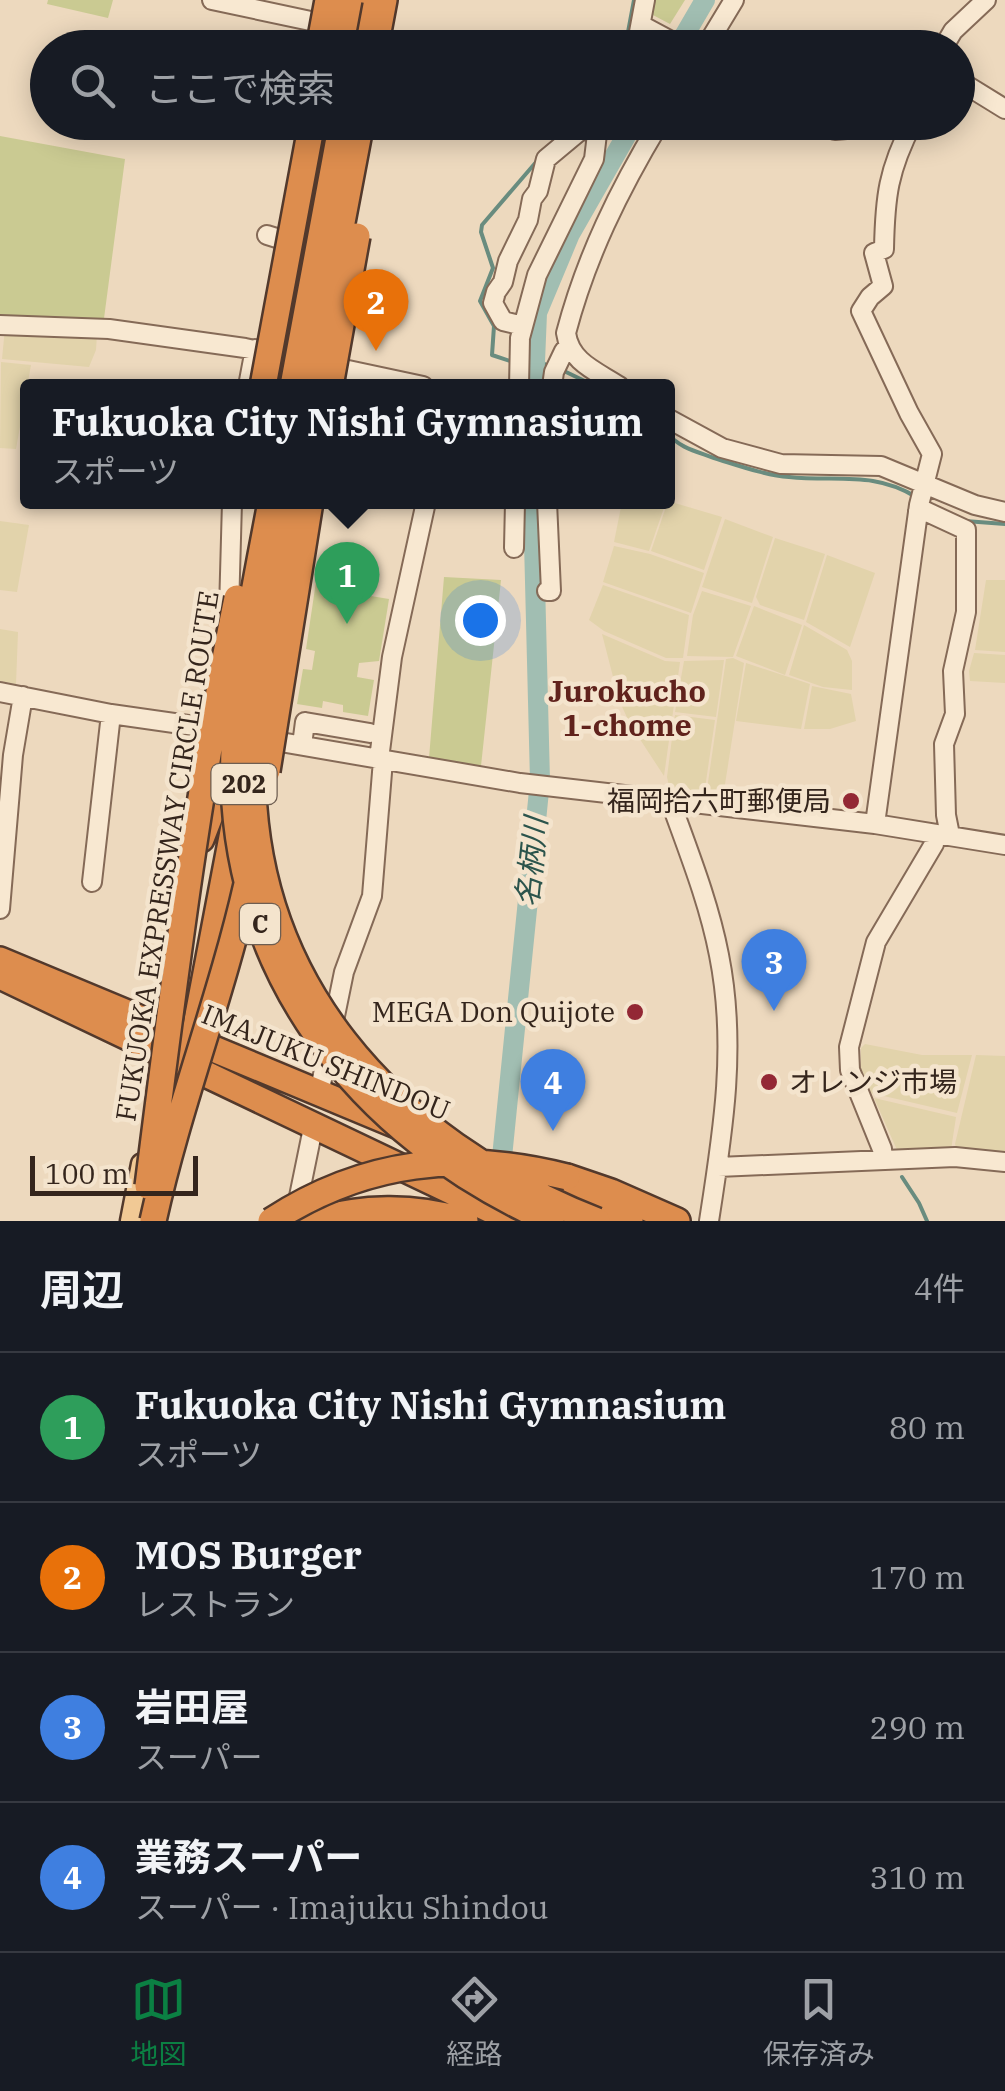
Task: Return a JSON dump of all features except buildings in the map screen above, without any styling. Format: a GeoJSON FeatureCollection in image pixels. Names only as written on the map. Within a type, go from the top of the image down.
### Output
{"type":"FeatureCollection","features":[{"type":"Feature","properties":{"kind":"highway"},"geometry":{"type":"LineString","coordinates":[[326,30],[332,0]]}},
{"type":"Feature","properties":{"kind":"highway"},"geometry":{"type":"LineString","coordinates":[[349,0],[350,30]]}},
{"type":"Feature","properties":{"kind":"highway"},"geometry":{"type":"LineString","coordinates":[[360,30],[380,0]]}},
{"type":"Feature","properties":{"kind":"highway"},"geometry":{"type":"LineString","coordinates":[[378,30],[380,0]]}},
{"type":"Feature","properties":{"kind":"highway"},"geometry":{"type":"LineString","coordinates":[[380,0],[384,30]]}},
{"type":"Feature","properties":{"kind":"highway"},"geometry":{"type":"LineString","coordinates":[[264,379],[307,140]]}},
{"type":"Feature","properties":{"kind":"highway"},"geometry":{"type":"LineString","coordinates":[[277,379],[323,140]]}},
{"type":"Feature","properties":{"kind":"highway"},"geometry":{"type":"LineString","coordinates":[[303,379],[318,251],[338,140]]}},
{"type":"Feature","properties":{"kind":"highway"},"geometry":{"type":"LineString","coordinates":[[303,379],[338,140]]}},
{"type":"Feature","properties":{"kind":"highway"},"geometry":{"type":"LineString","coordinates":[[304,379],[358,140]]}},
{"type":"Feature","properties":{"kind":"highway"},"geometry":{"type":"LineString","coordinates":[[331,379],[373,140]]}},
{"type":"Feature","properties":{"kind":"highway","name":"FUKUOKA EXPRESSWAY CIRCLE ROUTE"},"geometry":{"type":"LineString","coordinates":[[144,1221],[166,1041],[222,670],[263,509]]}},
{"type":"Feature","properties":{"kind":"highway","name":"202"},"geometry":{"type":"LineString","coordinates":[[160,1055],[175,959],[211,814],[264,509]]}},
{"type":"Feature","properties":{"kind":"highway","name":"FUKUOKA EXPRESSWAY CIRCLE ROUTE"},"geometry":{"type":"LineString","coordinates":[[264,509],[234,750],[242,847],[250,892],[264,936],[297,1007],[339,1066],[371,1102],[446,1164],[550,1221]]}},
{"type":"Feature","properties":{"kind":"highway"},"geometry":{"type":"LineString","coordinates":[[291,509],[267,622],[253,751],[259,839],[279,925],[330,1024],[397,1101],[428,1129],[494,1172],[598,1221]]}},
{"type":"Feature","properties":{"kind":"highway","name":"202"},"geometry":{"type":"LineString","coordinates":[[188,1066],[255,737],[291,509]]}},
{"type":"Feature","properties":{"kind":"highway","name":"FUKUOKA EXPRESSWAY CIRCLE ROUTE"},"geometry":{"type":"LineString","coordinates":[[154,1221],[163,1176],[222,985],[244,897],[309,509]]}},
{"type":"Feature","properties":{"kind":"highway","name":"IMAJUKU SHINDOU"},"geometry":{"type":"LineString","coordinates":[[0,960],[630,1221]]}},
{"type":"Feature","properties":{"kind":"highway","name":"IMAJUKU SHINDOU"},"geometry":{"type":"LineString","coordinates":[[0,976],[314,1128],[471,1214],[512,1220]]}},
{"type":"Feature","properties":{"kind":"highway"},"geometry":{"type":"LineString","coordinates":[[272,1221],[369,1174],[423,1163],[464,1160],[521,1165],[567,1177],[677,1221]]}},
{"type":"Feature","properties":{"kind":"highway"},"geometry":{"type":"LineString","coordinates":[[310,1221],[350,1211],[381,1209],[471,1214]]}},
{"type":"Feature","properties":{"kind":"main road"},"geometry":{"type":"LineString","coordinates":[[131,1221],[160,1055]]}},
{"type":"Feature","properties":{"kind":"main road"},"geometry":{"type":"LineString","coordinates":[[154,1221],[188,1066]]}},
{"type":"Feature","properties":{"kind":"street"},"geometry":{"type":"LineString","coordinates":[[640,30],[646,0]]}},
{"type":"Feature","properties":{"kind":"street"},"geometry":{"type":"LineString","coordinates":[[716,30],[734,0]]}},
{"type":"Feature","properties":{"kind":"street"},"geometry":{"type":"LineString","coordinates":[[954,30],[986,0]]}},
{"type":"Feature","properties":{"kind":"street"},"geometry":{"type":"LineString","coordinates":[[220,1],[310,30]]}},
{"type":"Feature","properties":{"kind":"street"},"geometry":{"type":"LineString","coordinates":[[641,24],[652,30]]}},
{"type":"Feature","properties":{"kind":"street"},"geometry":{"type":"LineString","coordinates":[[975,90],[1005,109]]}},
{"type":"Feature","properties":{"kind":"street"},"geometry":{"type":"LineString","coordinates":[[523,326],[503,321],[493,304],[496,292],[528,220],[546,160],[576,140]]}},
{"type":"Feature","properties":{"kind":"street"},"geometry":{"type":"LineString","coordinates":[[519,379],[523,326],[537,274],[594,159],[594,140]]}},
{"type":"Feature","properties":{"kind":"street"},"geometry":{"type":"LineString","coordinates":[[608,379],[580,362],[558,368],[573,307],[597,239],[619,190],[649,140]]}},
{"type":"Feature","properties":{"kind":"street"},"geometry":{"type":"LineString","coordinates":[[875,824],[920,498],[932,454],[862,312],[870,297],[883,286],[874,253],[884,250],[885,194],[903,140]]}},
{"type":"Feature","properties":{"kind":"street"},"geometry":{"type":"LineString","coordinates":[[267,235],[318,251]]}},
{"type":"Feature","properties":{"kind":"street"},"geometry":{"type":"LineString","coordinates":[[0,324],[109,329],[256,349],[299,379]]}},
{"type":"Feature","properties":{"kind":"street"},"geometry":{"type":"LineString","coordinates":[[250,379],[256,349]]}},
{"type":"Feature","properties":{"kind":"street"},"geometry":{"type":"LineString","coordinates":[[675,422],[722,448],[781,464],[880,466],[920,498],[925,511],[966,530],[966,612],[953,671],[955,714],[944,744],[946,815],[942,835],[876,942],[849,1047],[850,1070],[882,1149],[882,1160]]}},
{"type":"Feature","properties":{"kind":"street"},"geometry":{"type":"LineString","coordinates":[[920,498],[1005,512]]}},
{"type":"Feature","properties":{"kind":"street"},"geometry":{"type":"LineString","coordinates":[[232,509],[229,614],[241,649]]}},
{"type":"Feature","properties":{"kind":"street"},"geometry":{"type":"LineString","coordinates":[[319,1094],[344,972],[372,896],[392,657],[424,509]]}},
{"type":"Feature","properties":{"kind":"street"},"geometry":{"type":"LineString","coordinates":[[513,509],[514,548]]}},
{"type":"Feature","properties":{"kind":"street"},"geometry":{"type":"LineString","coordinates":[[547,509],[551,591],[547,592]]}},
{"type":"Feature","properties":{"kind":"street"},"geometry":{"type":"LineString","coordinates":[[0,692],[520,783],[875,824],[1005,845]]}},
{"type":"Feature","properties":{"kind":"street"},"geometry":{"type":"LineString","coordinates":[[0,909],[13,755],[23,696]]}},
{"type":"Feature","properties":{"kind":"street"},"geometry":{"type":"LineString","coordinates":[[92,882],[111,714]]}},
{"type":"Feature","properties":{"kind":"street"},"geometry":{"type":"LineString","coordinates":[[302,745],[306,722],[370,734]]}},
{"type":"Feature","properties":{"kind":"street"},"geometry":{"type":"LineString","coordinates":[[671,803],[712,921],[720,959],[728,1062],[709,1221]]}},
{"type":"Feature","properties":{"kind":"street"},"geometry":{"type":"LineString","coordinates":[[294,1221],[314,1128]]}},
{"type":"Feature","properties":{"kind":"street"},"geometry":{"type":"LineString","coordinates":[[718,1168],[955,1157],[1005,1162]]}},
{"type":"Feature","properties":{"kind":"shaded area"},"geometry":{"type":"Polygon","coordinates":[[[5,328],[97,334],[96,350],[89,367],[2,359],[5,328]]]}},
{"type":"Feature","properties":{"kind":"shaded area"},"geometry":{"type":"Polygon","coordinates":[[[1,362],[31,365],[28,379],[20,379],[16,449],[0,448],[1,362]]]}},
{"type":"Feature","properties":{"kind":"shaded area"},"geometry":{"type":"Polygon","coordinates":[[[675,503],[722,517],[704,570],[651,551],[665,509],[675,509],[675,503]]]}},
{"type":"Feature","properties":{"kind":"shaded area"},"geometry":{"type":"Polygon","coordinates":[[[621,509],[664,509],[649,551],[614,542],[621,509]]]}},
{"type":"Feature","properties":{"kind":"shaded area"},"geometry":{"type":"Polygon","coordinates":[[[725,519],[773,537],[752,603],[702,587],[725,519]]]}},
{"type":"Feature","properties":{"kind":"shaded area"},"geometry":{"type":"Polygon","coordinates":[[[0,521],[29,525],[17,592],[0,590],[0,521]]]}},
{"type":"Feature","properties":{"kind":"shaded area"},"geometry":{"type":"Polygon","coordinates":[[[775,538],[825,554],[804,620],[760,605],[756,597],[775,538]]]}},
{"type":"Feature","properties":{"kind":"shaded area"},"geometry":{"type":"Polygon","coordinates":[[[614,546],[704,573],[691,613],[603,582],[614,546]]]}},
{"type":"Feature","properties":{"kind":"shaded area"},"geometry":{"type":"Polygon","coordinates":[[[827,555],[875,573],[850,647],[806,622],[827,555]]]}},
{"type":"Feature","properties":{"kind":"shaded area"},"geometry":{"type":"Polygon","coordinates":[[[986,580],[1005,580],[1005,652],[975,650],[986,580]]]}},
{"type":"Feature","properties":{"kind":"shaded area"},"geometry":{"type":"Polygon","coordinates":[[[603,585],[689,615],[683,658],[666,658],[604,631],[589,620],[603,585]]]}},
{"type":"Feature","properties":{"kind":"shaded area"},"geometry":{"type":"Polygon","coordinates":[[[702,591],[751,606],[733,657],[687,656],[693,615],[702,591]]]}},
{"type":"Feature","properties":{"kind":"shaded area"},"geometry":{"type":"Polygon","coordinates":[[[754,606],[802,625],[785,675],[736,656],[754,606]]]}},
{"type":"Feature","properties":{"kind":"shaded area"},"geometry":{"type":"Polygon","coordinates":[[[804,625],[847,650],[852,661],[852,690],[823,687],[789,675],[804,625]]]}},
{"type":"Feature","properties":{"kind":"shaded area"},"geometry":{"type":"Polygon","coordinates":[[[0,629],[18,632],[16,684],[0,681],[0,629]]]}},
{"type":"Feature","properties":{"kind":"shaded area"},"geometry":{"type":"Polygon","coordinates":[[[602,634],[665,661],[680,662],[664,776],[619,700],[602,634]]]}},
{"type":"Feature","properties":{"kind":"shaded area"},"geometry":{"type":"Polygon","coordinates":[[[974,653],[1005,655],[1005,683],[970,681],[974,653]]]}},
{"type":"Feature","properties":{"kind":"shaded area"},"geometry":{"type":"Polygon","coordinates":[[[726,659],[744,663],[723,797],[706,796],[726,659]]]}},
{"type":"Feature","properties":{"kind":"shaded area"},"geometry":{"type":"Polygon","coordinates":[[[724,660],[716,717],[675,712],[684,661],[724,660]]]}},
{"type":"Feature","properties":{"kind":"shaded area"},"geometry":{"type":"Polygon","coordinates":[[[746,663],[810,684],[801,729],[736,721],[746,663]]]}},
{"type":"Feature","properties":{"kind":"shaded area"},"geometry":{"type":"Polygon","coordinates":[[[812,686],[851,694],[856,721],[830,729],[804,729],[812,686]]]}},
{"type":"Feature","properties":{"kind":"shaded area"},"geometry":{"type":"Polygon","coordinates":[[[675,715],[715,720],[704,795],[675,793],[669,786],[675,715]]]}},
{"type":"Feature","properties":{"kind":"shaded area"},"geometry":{"type":"Polygon","coordinates":[[[865,1044],[922,1055],[972,1055],[957,1113],[871,1093],[861,1068],[861,1048],[865,1044]]]}},
{"type":"Feature","properties":{"kind":"shaded area"},"geometry":{"type":"Polygon","coordinates":[[[976,1055],[1005,1056],[1005,1155],[957,1150],[955,1144],[976,1055]]]}},
{"type":"Feature","properties":{"kind":"shaded area"},"geometry":{"type":"Polygon","coordinates":[[[874,1098],[956,1117],[951,1150],[897,1150],[874,1098]]]}},
{"type":"Feature","properties":{"kind":"green space"},"geometry":{"type":"Polygon","coordinates":[[[48,0],[113,0],[108,18],[47,4],[48,0]]]}},
{"type":"Feature","properties":{"kind":"green space"},"geometry":{"type":"Polygon","coordinates":[[[653,0],[685,0],[670,24],[651,14],[653,0]]]}},
{"type":"Feature","properties":{"kind":"green space"},"geometry":{"type":"Polygon","coordinates":[[[0,136],[125,159],[103,326],[0,321],[0,136]]]}},
{"type":"Feature","properties":{"kind":"green space"},"geometry":{"type":"Polygon","coordinates":[[[317,575],[373,584],[371,596],[389,599],[379,661],[359,663],[357,677],[374,680],[368,716],[343,712],[343,705],[323,701],[322,708],[297,704],[303,669],[312,670],[315,651],[306,649],[317,575]]]}},
{"type":"Feature","properties":{"kind":"green space"},"geometry":{"type":"Polygon","coordinates":[[[444,577],[501,580],[481,766],[429,758],[444,577]]]}},
{"type":"Feature","properties":{"kind":"waterway"},"geometry":{"type":"LineString","coordinates":[[628,30],[634,0]]}},
{"type":"Feature","properties":{"kind":"waterway","name":"名柄川"},"geometry":{"type":"LineString","coordinates":[[688,30],[705,0]]}},
{"type":"Feature","properties":{"kind":"waterway","name":"名柄川"},"geometry":{"type":"LineString","coordinates":[[534,379],[537,313],[570,234],[624,140]]}},
{"type":"Feature","properties":{"kind":"waterway"},"geometry":{"type":"LineString","coordinates":[[513,362],[492,355],[494,326],[480,301],[493,268],[481,232],[482,225],[537,161]]}},
{"type":"Feature","properties":{"kind":"waterway"},"geometry":{"type":"LineString","coordinates":[[534,360],[550,366]]}},
{"type":"Feature","properties":{"kind":"waterway"},"geometry":{"type":"LineString","coordinates":[[564,371],[581,379]]}},
{"type":"Feature","properties":{"kind":"waterway"},"geometry":{"type":"LineString","coordinates":[[675,440],[714,458],[760,472],[870,481],[916,497]]}},
{"type":"Feature","properties":{"kind":"waterway","name":"名柄川"},"geometry":{"type":"LineString","coordinates":[[500,1177],[540,781],[533,509]]}},
{"type":"Feature","properties":{"kind":"waterway"},"geometry":{"type":"LineString","coordinates":[[965,521],[1005,524]]}},
{"type":"Feature","properties":{"kind":"waterway"},"geometry":{"type":"LineString","coordinates":[[902,1177],[927,1221]]}},
{"type":"Feature","properties":{"kind":"place","name":"MOS Burger"},"geometry":{"type":"Point","coordinates":[376,351]}},
{"type":"Feature","properties":{"kind":"place","name":"Fukuoka City Nishi Gymnasium"},"geometry":{"type":"Point","coordinates":[347,624]}},
{"type":"Feature","properties":{"kind":"place","name":"福岡拾六町郵便局"},"geometry":{"type":"Point","coordinates":[851,801]}},
{"type":"Feature","properties":{"kind":"place","name":"岩田屋"},"geometry":{"type":"Point","coordinates":[774,1011]}},
{"type":"Feature","properties":{"kind":"place","name":"MEGA Don Quijote"},"geometry":{"type":"Point","coordinates":[635,1012]}},
{"type":"Feature","properties":{"kind":"place","name":"オレンジ市場"},"geometry":{"type":"Point","coordinates":[769,1082]}},
{"type":"Feature","properties":{"kind":"place","name":"業務スーパー"},"geometry":{"type":"Point","coordinates":[553,1131]}},
{"type":"Feature","properties":{"kind":"district","name":"Jurokucho 1-chome"},"geometry":{"type":"Point","coordinates":[627,709]}}]}
